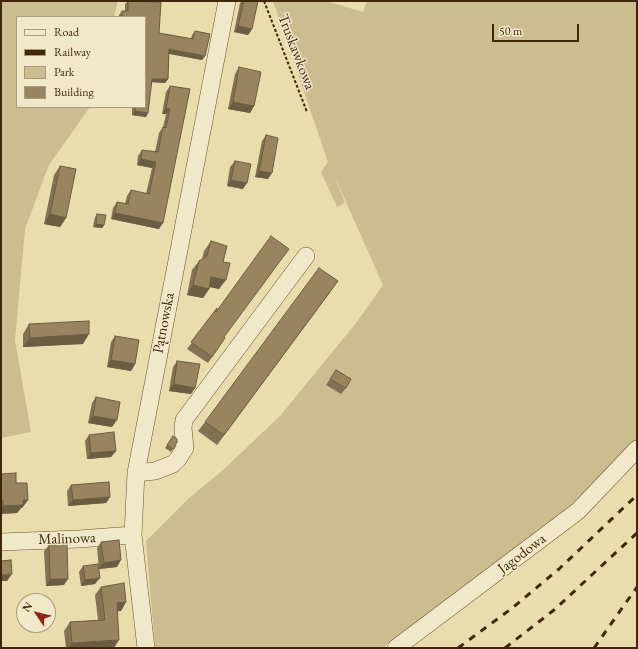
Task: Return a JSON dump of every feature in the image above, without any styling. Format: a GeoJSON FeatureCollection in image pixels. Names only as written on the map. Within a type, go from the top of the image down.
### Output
{"type":"FeatureCollection","features":[{"type":"Feature","properties":{"kind":"street","name":"Pątnowska"},"geometry":{"type":"LineString","coordinates":[[146,648],[134,535],[136,473],[227,1]]}},
{"type":"Feature","properties":{"kind":"street"},"geometry":{"type":"LineString","coordinates":[[136,473],[155,471],[173,464],[178,459],[185,448],[182,428],[184,420],[306,256]]}},
{"type":"Feature","properties":{"kind":"street","name":"Jagodowa"},"geometry":{"type":"LineString","coordinates":[[396,648],[578,511],[637,449]]}},
{"type":"Feature","properties":{"kind":"street","name":"Malinowa"},"geometry":{"type":"LineString","coordinates":[[1,542],[79,540],[134,535]]}},
{"type":"Feature","properties":{"kind":"path","name":"Truskawkowa"},"geometry":{"type":"LineString","coordinates":[[264,1],[307,112]]}},
{"type":"Feature","properties":{"kind":"green space"},"geometry":{"type":"Polygon","coordinates":[[[1,1],[118,1],[114,16],[16,16],[16,108],[89,108],[49,165],[25,229],[15,340],[31,432],[1,438],[1,1]]]}},
{"type":"Feature","properties":{"kind":"green space"},"geometry":{"type":"Polygon","coordinates":[[[273,1],[326,1],[363,12],[367,1],[637,1],[637,441],[575,507],[383,648],[155,648],[146,541],[188,499],[223,470],[280,416],[356,323],[383,285],[334,175],[345,203],[337,207],[321,172],[328,162],[273,1]]]}},
{"type":"Feature","properties":{"kind":"building"},"geometry":{"type":"Polygon","coordinates":[[[128,1],[161,2],[159,33],[193,39],[195,31],[210,34],[205,56],[169,49],[168,79],[152,79],[148,113],[135,111],[135,108],[146,108],[146,16],[122,16],[122,11],[128,11],[128,1]]]}},
{"type":"Feature","properties":{"kind":"building"},"geometry":{"type":"Polygon","coordinates":[[[244,1],[258,1],[252,29],[238,26],[244,1]]]}},
{"type":"Feature","properties":{"kind":"building"},"geometry":{"type":"Polygon","coordinates":[[[239,67],[261,72],[254,106],[233,102],[239,67]]]}},
{"type":"Feature","properties":{"kind":"building"},"geometry":{"type":"Polygon","coordinates":[[[170,86],[190,89],[163,223],[115,213],[117,202],[128,204],[131,190],[149,194],[156,162],[141,159],[142,150],[158,152],[163,127],[166,128],[170,109],[166,108],[170,86]]]}},
{"type":"Feature","properties":{"kind":"building"},"geometry":{"type":"Polygon","coordinates":[[[266,135],[278,138],[272,173],[259,171],[266,135]]]}},
{"type":"Feature","properties":{"kind":"building"},"geometry":{"type":"Polygon","coordinates":[[[235,161],[251,164],[247,183],[231,180],[235,161]]]}},
{"type":"Feature","properties":{"kind":"building"},"geometry":{"type":"Polygon","coordinates":[[[60,166],[76,169],[66,218],[50,214],[60,166]]]}},
{"type":"Feature","properties":{"kind":"building"},"geometry":{"type":"Polygon","coordinates":[[[97,214],[106,215],[104,225],[96,224],[97,214]]]}},
{"type":"Feature","properties":{"kind":"building"},"geometry":{"type":"Polygon","coordinates":[[[271,236],[289,249],[224,337],[225,338],[212,357],[191,342],[217,308],[216,312],[271,236]]]}},
{"type":"Feature","properties":{"kind":"building"},"geometry":{"type":"Polygon","coordinates":[[[211,241],[227,246],[223,262],[230,263],[226,280],[211,277],[209,289],[193,285],[199,261],[207,256],[211,241]]]}},
{"type":"Feature","properties":{"kind":"building"},"geometry":{"type":"Polygon","coordinates":[[[319,268],[338,281],[224,435],[205,422],[319,268]]]}},
{"type":"Feature","properties":{"kind":"building"},"geometry":{"type":"Polygon","coordinates":[[[89,321],[89,334],[30,338],[29,324],[89,321]]]}},
{"type":"Feature","properties":{"kind":"building"},"geometry":{"type":"Polygon","coordinates":[[[115,336],[139,340],[135,364],[111,360],[115,336]]]}},
{"type":"Feature","properties":{"kind":"building"},"geometry":{"type":"Polygon","coordinates":[[[177,361],[200,364],[195,388],[174,384],[177,361]]]}},
{"type":"Feature","properties":{"kind":"building"},"geometry":{"type":"Polygon","coordinates":[[[336,370],[351,379],[346,388],[330,379],[336,370]]]}},
{"type":"Feature","properties":{"kind":"building"},"geometry":{"type":"Polygon","coordinates":[[[96,397],[120,402],[117,420],[93,416],[96,397]]]}},
{"type":"Feature","properties":{"kind":"building"},"geometry":{"type":"Polygon","coordinates":[[[114,432],[116,451],[91,453],[89,435],[114,432]]]}},
{"type":"Feature","properties":{"kind":"building"},"geometry":{"type":"Polygon","coordinates":[[[173,436],[177,439],[177,442],[173,449],[167,445],[173,436]]]}},
{"type":"Feature","properties":{"kind":"building"},"geometry":{"type":"Polygon","coordinates":[[[16,473],[16,483],[27,483],[28,500],[23,500],[23,505],[3,506],[3,501],[1,501],[1,474],[16,473]]]}},
{"type":"Feature","properties":{"kind":"building"},"geometry":{"type":"Polygon","coordinates":[[[109,482],[110,497],[73,500],[71,485],[109,482]]]}},
{"type":"Feature","properties":{"kind":"building"},"geometry":{"type":"Polygon","coordinates":[[[119,540],[121,560],[104,563],[101,542],[119,540]]]}},
{"type":"Feature","properties":{"kind":"building"},"geometry":{"type":"Polygon","coordinates":[[[67,544],[68,579],[50,579],[49,545],[67,544]]]}},
{"type":"Feature","properties":{"kind":"building"},"geometry":{"type":"Polygon","coordinates":[[[11,560],[12,574],[1,575],[1,561],[11,560]]]}},
{"type":"Feature","properties":{"kind":"building"},"geometry":{"type":"Polygon","coordinates":[[[98,564],[100,578],[85,580],[83,566],[98,564]]]}},
{"type":"Feature","properties":{"kind":"building"},"geometry":{"type":"Polygon","coordinates":[[[124,583],[126,602],[117,603],[119,640],[72,643],[70,622],[105,620],[101,587],[124,583]]]}},
{"type":"Feature","properties":{"kind":"railway"},"geometry":{"type":"LineString","coordinates":[[458,648],[511,609],[559,569],[637,495]]}},
{"type":"Feature","properties":{"kind":"railway"},"geometry":{"type":"LineString","coordinates":[[505,648],[554,610],[637,533]]}},
{"type":"Feature","properties":{"kind":"railway"},"geometry":{"type":"LineString","coordinates":[[594,648],[637,587]]}}]}
